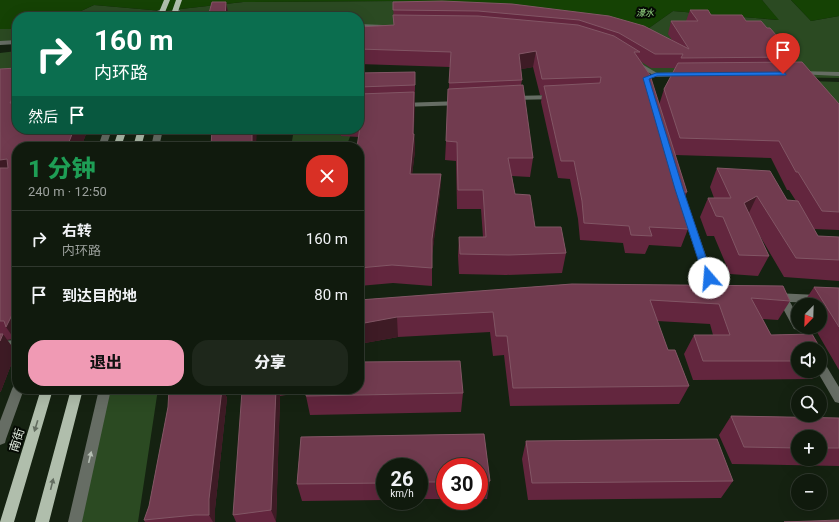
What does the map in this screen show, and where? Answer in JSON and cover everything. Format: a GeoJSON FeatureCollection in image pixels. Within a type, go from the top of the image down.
{"type":"FeatureCollection","features":[{"type":"Feature","properties":{"kind":"main road"},"geometry":{"type":"LineString","coordinates":[[163,10],[167,0]]}},
{"type":"Feature","properties":{"kind":"main road"},"geometry":{"type":"LineString","coordinates":[[176,10],[179,0]]}},
{"type":"Feature","properties":{"kind":"main road","name":"南街"},"geometry":{"type":"LineString","coordinates":[[7,522],[45,394]]}},
{"type":"Feature","properties":{"kind":"main road"},"geometry":{"type":"LineString","coordinates":[[42,522],[76,394]]}},
{"type":"Feature","properties":{"kind":"street"},"geometry":{"type":"LineString","coordinates":[[159,12],[163,10]]}},
{"type":"Feature","properties":{"kind":"street"},"geometry":{"type":"LineString","coordinates":[[364,26],[390,27]]}},
{"type":"Feature","properties":{"kind":"street"},"geometry":{"type":"LineString","coordinates":[[0,43],[12,42]]}},
{"type":"Feature","properties":{"kind":"street"},"geometry":{"type":"LineString","coordinates":[[626,57],[656,75]]}},
{"type":"Feature","properties":{"kind":"street"},"geometry":{"type":"LineString","coordinates":[[646,78],[656,75],[696,74]]}},
{"type":"Feature","properties":{"kind":"street"},"geometry":{"type":"LineString","coordinates":[[791,74],[839,74]]}},
{"type":"Feature","properties":{"kind":"street"},"geometry":{"type":"LineString","coordinates":[[505,99],[563,97]]}},
{"type":"Feature","properties":{"kind":"street"},"geometry":{"type":"LineString","coordinates":[[391,106],[470,102]]}},
{"type":"Feature","properties":{"kind":"street"},"geometry":{"type":"LineString","coordinates":[[677,182],[719,293],[699,292]]}},
{"type":"Feature","properties":{"kind":"street"},"geometry":{"type":"LineString","coordinates":[[767,296],[839,300]]}},
{"type":"Feature","properties":{"kind":"street"},"geometry":{"type":"LineString","coordinates":[[782,297],[791,313]]}},
{"type":"Feature","properties":{"kind":"street"},"geometry":{"type":"LineString","coordinates":[[803,334],[805,338]]}},
{"type":"Feature","properties":{"kind":"street"},"geometry":{"type":"LineString","coordinates":[[0,346],[12,345]]}},
{"type":"Feature","properties":{"kind":"street"},"geometry":{"type":"LineString","coordinates":[[827,377],[839,398]]}},
{"type":"Feature","properties":{"kind":"street"},"geometry":{"type":"LineString","coordinates":[[0,439],[16,394]]}},
{"type":"Feature","properties":{"kind":"street"},"geometry":{"type":"LineString","coordinates":[[75,522],[104,394]]}},
{"type":"Feature","properties":{"kind":"shaded area"},"geometry":{"type":"Polygon","coordinates":[[[762,0],[791,0],[811,21],[839,16],[839,78],[656,75],[613,49],[364,26],[364,12],[79,12],[94,5],[163,11],[243,2],[396,1],[521,5],[649,28],[673,11],[778,20],[762,0]]]}},
{"type":"Feature","properties":{"kind":"shaded area"},"geometry":{"type":"Polygon","coordinates":[[[0,29],[12,29],[12,42],[0,43],[0,29]]]}},
{"type":"Feature","properties":{"kind":"shaded area"},"geometry":{"type":"Polygon","coordinates":[[[12,52],[12,79],[0,80],[0,53],[12,52]]]}},
{"type":"Feature","properties":{"kind":"shaded area"},"geometry":{"type":"Polygon","coordinates":[[[810,81],[839,82],[839,117],[810,81]]]}},
{"type":"Feature","properties":{"kind":"shaded area"},"geometry":{"type":"Polygon","coordinates":[[[293,134],[351,134],[348,142],[292,142],[293,134]]]}},
{"type":"Feature","properties":{"kind":"shaded area"},"geometry":{"type":"Polygon","coordinates":[[[103,394],[157,394],[138,522],[75,522],[103,394]]]}},
{"type":"Feature","properties":{"kind":"water","name":"濠水"},"geometry":{"type":"Polygon","coordinates":[[[0,0],[762,0],[779,20],[673,11],[649,28],[521,5],[396,1],[243,2],[163,11],[94,5],[79,12],[12,12],[12,29],[0,29],[0,0]]]}},
{"type":"Feature","properties":{"kind":"water"},"geometry":{"type":"Polygon","coordinates":[[[791,0],[839,0],[839,16],[811,21],[791,0]]]}},
{"type":"Feature","properties":{"kind":"building"},"geometry":{"type":"Polygon","coordinates":[[[442,1],[512,4],[609,16],[644,26],[689,49],[671,21],[698,21],[690,10],[708,10],[711,15],[742,15],[746,21],[761,21],[767,28],[770,28],[795,57],[681,58],[683,54],[655,54],[619,33],[579,20],[478,11],[393,10],[393,2],[442,1]]]}},
{"type":"Feature","properties":{"kind":"building"},"geometry":{"type":"Polygon","coordinates":[[[212,2],[226,2],[225,12],[209,12],[212,2]]]}},
{"type":"Feature","properties":{"kind":"building"},"geometry":{"type":"Polygon","coordinates":[[[393,15],[478,16],[578,25],[614,36],[640,52],[634,52],[650,75],[687,192],[677,192],[688,229],[649,227],[652,236],[631,235],[629,226],[584,223],[582,201],[574,161],[561,161],[544,86],[600,83],[601,77],[542,79],[536,51],[519,54],[522,80],[449,83],[451,52],[364,49],[364,27],[394,25],[393,15]]]}},
{"type":"Feature","properties":{"kind":"building"},"geometry":{"type":"Polygon","coordinates":[[[802,62],[839,104],[839,212],[822,211],[798,172],[796,172],[779,141],[680,138],[664,89],[678,63],[802,62]]]}},
{"type":"Feature","properties":{"kind":"building"},"geometry":{"type":"Polygon","coordinates":[[[12,68],[12,99],[10,103],[12,103],[12,134],[72,134],[69,142],[12,142],[12,314],[6,327],[4,321],[0,321],[0,168],[8,168],[7,159],[0,160],[0,69],[12,68]]]}},
{"type":"Feature","properties":{"kind":"building"},"geometry":{"type":"Polygon","coordinates":[[[415,72],[415,85],[364,87],[364,73],[415,72]]]}},
{"type":"Feature","properties":{"kind":"building"},"geometry":{"type":"Polygon","coordinates":[[[523,85],[533,158],[508,158],[515,194],[530,195],[535,227],[561,227],[566,253],[509,255],[460,254],[459,237],[486,237],[483,190],[458,190],[457,142],[446,141],[448,89],[523,85]]]}},
{"type":"Feature","properties":{"kind":"building"},"geometry":{"type":"Polygon","coordinates":[[[414,92],[414,134],[410,174],[441,174],[432,239],[432,268],[392,265],[364,268],[364,142],[358,142],[359,134],[364,134],[364,94],[414,92]]]}},
{"type":"Feature","properties":{"kind":"building"},"geometry":{"type":"Polygon","coordinates":[[[212,134],[252,134],[252,142],[211,142],[212,134]]]}},
{"type":"Feature","properties":{"kind":"building"},"geometry":{"type":"Polygon","coordinates":[[[717,168],[770,171],[787,200],[798,201],[818,236],[839,237],[839,260],[796,258],[757,196],[744,203],[769,256],[739,255],[723,217],[716,216],[708,198],[731,198],[717,168]]]}},
{"type":"Feature","properties":{"kind":"building"},"geometry":{"type":"Polygon","coordinates":[[[572,284],[783,286],[790,301],[751,298],[771,335],[812,334],[817,342],[791,342],[791,361],[703,361],[694,335],[730,335],[719,304],[650,300],[668,350],[675,350],[689,386],[513,388],[507,336],[496,336],[493,312],[397,317],[364,323],[364,300],[572,284]]]}},
{"type":"Feature","properties":{"kind":"building"},"geometry":{"type":"Polygon","coordinates":[[[814,287],[839,288],[839,327],[827,308],[827,298],[821,298],[814,287]]]}},
{"type":"Feature","properties":{"kind":"building"},"geometry":{"type":"Polygon","coordinates":[[[0,334],[3,334],[0,341],[0,334]]]}},
{"type":"Feature","properties":{"kind":"building"},"geometry":{"type":"Polygon","coordinates":[[[460,361],[463,393],[306,396],[306,394],[364,394],[364,362],[460,361]]]}},
{"type":"Feature","properties":{"kind":"building"},"geometry":{"type":"Polygon","coordinates":[[[169,394],[221,394],[209,499],[209,515],[144,520],[149,506],[168,407],[169,394]]]}},
{"type":"Feature","properties":{"kind":"building"},"geometry":{"type":"Polygon","coordinates":[[[242,394],[276,394],[271,510],[233,515],[242,394]]]}},
{"type":"Feature","properties":{"kind":"building"},"geometry":{"type":"Polygon","coordinates":[[[731,416],[791,417],[791,422],[827,422],[827,418],[839,418],[839,448],[827,448],[827,430],[791,430],[791,448],[744,447],[731,416]]]}},
{"type":"Feature","properties":{"kind":"building"},"geometry":{"type":"Polygon","coordinates":[[[484,434],[487,458],[436,458],[436,482],[428,482],[428,458],[376,458],[376,483],[297,484],[301,437],[484,434]]]}},
{"type":"Feature","properties":{"kind":"building"},"geometry":{"type":"Polygon","coordinates":[[[717,439],[733,481],[532,483],[526,441],[717,439]]]}},
{"type":"Feature","properties":{"kind":"building"},"geometry":{"type":"Polygon","coordinates":[[[488,465],[490,481],[488,481],[488,465]]]}},
{"type":"Feature","properties":{"kind":"building"},"geometry":{"type":"Polygon","coordinates":[[[839,520],[839,522],[784,522],[839,520]]]}},
{"type":"Feature","properties":{"kind":"route"},"geometry":{"type":"LineString","coordinates":[[709,278],[679,189],[646,78],[656,75],[783,74]]}}]}
